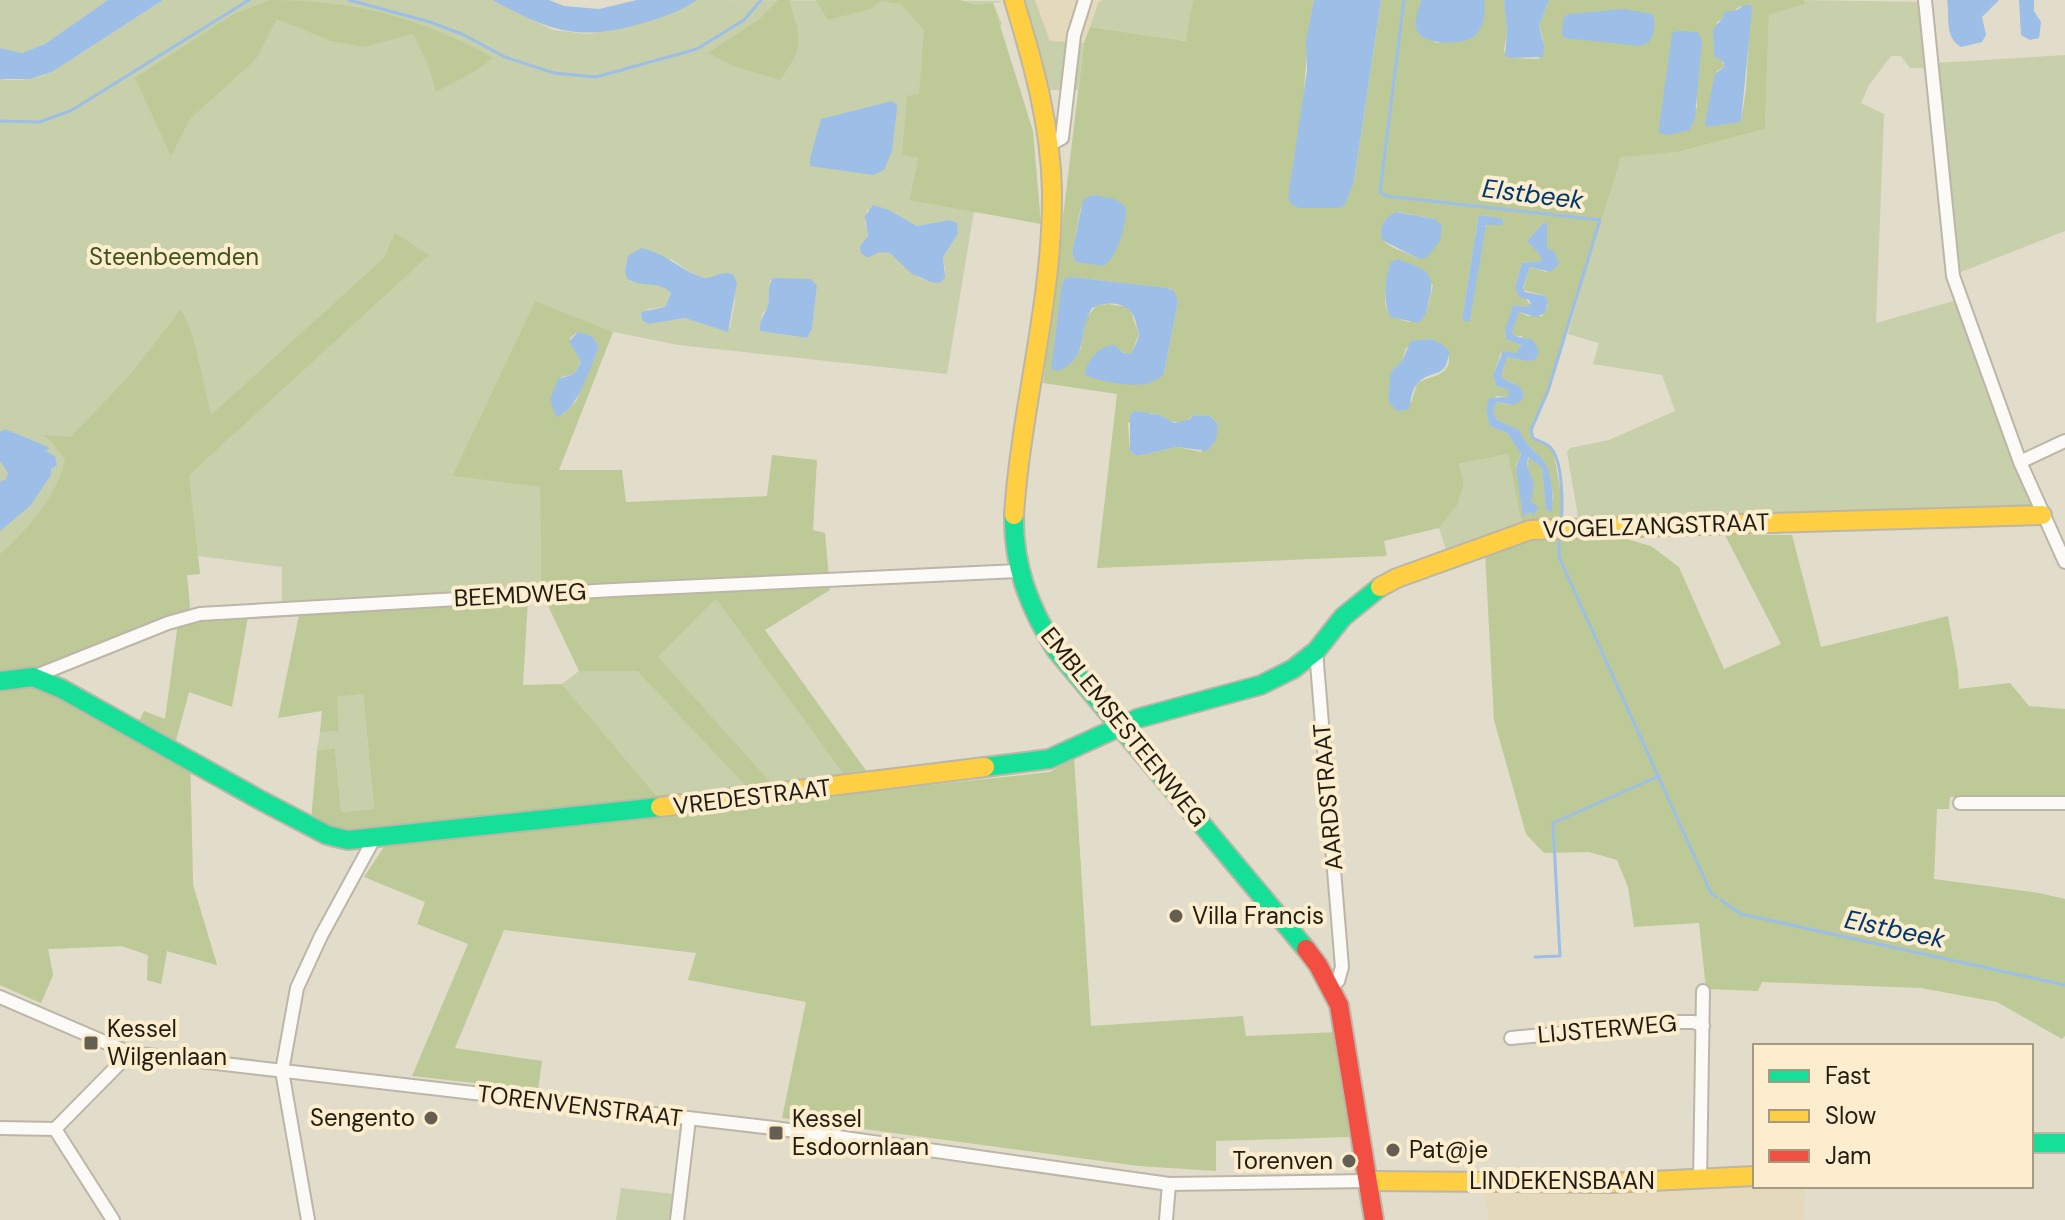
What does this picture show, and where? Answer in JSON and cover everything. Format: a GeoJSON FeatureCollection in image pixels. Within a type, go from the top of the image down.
{"type":"FeatureCollection","features":[{"type":"Feature","properties":{"kind":"street","name":"EMBLEMSESTEENWEG"},"geometry":{"type":"LineString","coordinates":[[1014,0],[1042,98],[1049,145],[1051,222],[1015,509],[1015,548],[1019,571],[1041,627],[1056,650],[1298,938],[1331,987],[1344,1024],[1374,1220]]}},
{"type":"Feature","properties":{"kind":"street","name":"EMBLEMSESTEENWEG"},"geometry":{"type":"LineString","coordinates":[[1049,145],[1062,138],[1074,35],[1085,0]]}},
{"type":"Feature","properties":{"kind":"street"},"geometry":{"type":"LineString","coordinates":[[1925,0],[1953,276],[2020,462],[2065,562]]}},
{"type":"Feature","properties":{"kind":"street"},"geometry":{"type":"LineString","coordinates":[[1042,98],[1066,96]]}},
{"type":"Feature","properties":{"kind":"street"},"geometry":{"type":"LineString","coordinates":[[2020,462],[2065,441]]}},
{"type":"Feature","properties":{"kind":"street","name":"VOGELZANGSTRAAT"},"geometry":{"type":"LineString","coordinates":[[1121,726],[1139,718],[1261,685],[1293,669],[1316,651],[1362,598],[1391,581],[1530,530],[2042,515]]}},
{"type":"Feature","properties":{"kind":"street","name":"BEEMDWEG"},"geometry":{"type":"LineString","coordinates":[[33,677],[168,623],[200,614],[1019,571]]}},
{"type":"Feature","properties":{"kind":"street","name":"AARDSTRAAT"},"geometry":{"type":"LineString","coordinates":[[1316,651],[1342,967],[1338,981],[1331,987]]}},
{"type":"Feature","properties":{"kind":"street"},"geometry":{"type":"LineString","coordinates":[[0,681],[33,677]]}},
{"type":"Feature","properties":{"kind":"street","name":"VREDESTRAAT"},"geometry":{"type":"LineString","coordinates":[[33,677],[89,703],[195,765],[327,835],[348,840],[704,802],[1049,759],[1121,726]]}},
{"type":"Feature","properties":{"kind":"street"},"geometry":{"type":"LineString","coordinates":[[1960,803],[2065,803]]}},
{"type":"Feature","properties":{"kind":"street"},"geometry":{"type":"LineString","coordinates":[[308,1220],[282,1071],[297,988],[361,859],[366,838]]}},
{"type":"Feature","properties":{"kind":"street","name":"LIJSTERWEG"},"geometry":{"type":"LineString","coordinates":[[1700,1181],[1703,991]]}},
{"type":"Feature","properties":{"kind":"street","name":"TORENVENSTRAAT"},"geometry":{"type":"LineString","coordinates":[[0,997],[130,1053],[789,1130],[1169,1184],[1368,1181]]}},
{"type":"Feature","properties":{"kind":"street","name":"LIJSTERWEG"},"geometry":{"type":"LineString","coordinates":[[1511,1038],[1679,1022],[1694,1022],[1703,1026]]}},
{"type":"Feature","properties":{"kind":"street"},"geometry":{"type":"LineString","coordinates":[[0,1128],[55,1129],[130,1053]]}},
{"type":"Feature","properties":{"kind":"street"},"geometry":{"type":"LineString","coordinates":[[677,1220],[689,1119]]}},
{"type":"Feature","properties":{"kind":"street"},"geometry":{"type":"LineString","coordinates":[[55,1129],[113,1220]]}},
{"type":"Feature","properties":{"kind":"street"},"geometry":{"type":"LineString","coordinates":[[2033,1143],[2065,1143]]}},
{"type":"Feature","properties":{"kind":"street","name":"LINDEKENSBAAN"},"geometry":{"type":"LineString","coordinates":[[1368,1181],[1700,1181],[1753,1176]]}},
{"type":"Feature","properties":{"kind":"street"},"geometry":{"type":"LineString","coordinates":[[1166,1220],[1169,1184]]}},
{"type":"Feature","properties":{"kind":"shaded area"},"geometry":{"type":"Polygon","coordinates":[[[1035,0],[1103,0],[1098,3],[1084,43],[1050,41],[1035,0]]]}},
{"type":"Feature","properties":{"kind":"shaded area"},"geometry":{"type":"Polygon","coordinates":[[[1753,1187],[1805,1188],[1804,1220],[1489,1220],[1484,1193],[1753,1187]]]}},
{"type":"Feature","properties":{"kind":"green space"},"geometry":{"type":"Polygon","coordinates":[[[0,0],[108,0],[45,44],[22,53],[0,48],[0,0]]]}},
{"type":"Feature","properties":{"kind":"green space","name":"Steenbeemden"},"geometry":{"type":"Polygon","coordinates":[[[163,0],[492,0],[553,30],[588,34],[659,18],[697,0],[1004,1],[993,3],[1002,24],[931,93],[907,97],[918,158],[909,199],[974,211],[947,374],[678,345],[604,330],[535,301],[452,476],[540,487],[541,591],[528,600],[299,615],[282,603],[282,567],[198,556],[200,574],[187,575],[191,619],[37,670],[190,757],[193,885],[217,965],[167,951],[161,984],[147,980],[148,955],[122,946],[48,949],[53,975],[41,1003],[0,985],[0,79],[26,79],[52,72],[163,0]],[[867,210],[865,222],[868,236],[860,246],[890,253],[919,278],[940,283],[945,269],[943,257],[958,234],[949,220],[917,226],[889,210],[867,210]],[[671,259],[626,276],[631,282],[659,285],[671,292],[665,307],[647,309],[649,324],[685,318],[730,328],[735,300],[733,274],[702,277],[671,259]],[[770,280],[768,307],[762,314],[761,331],[807,338],[812,329],[817,286],[770,280]]]}},
{"type":"Feature","properties":{"kind":"green space"},"geometry":{"type":"Polygon","coordinates":[[[270,0],[329,3],[385,14],[440,32],[493,58],[436,92],[429,67],[413,34],[364,47],[331,41],[277,19],[256,59],[190,119],[171,156],[135,78],[232,15],[270,0]]]}},
{"type":"Feature","properties":{"kind":"green space"},"geometry":{"type":"Polygon","coordinates":[[[778,0],[791,0],[799,42],[794,59],[780,80],[734,66],[708,53],[758,20],[778,0]]]}},
{"type":"Feature","properties":{"kind":"green space"},"geometry":{"type":"Polygon","coordinates":[[[816,0],[960,0],[975,5],[993,3],[1033,131],[1041,224],[909,200],[918,158],[902,155],[907,96],[919,94],[924,30],[901,4],[881,1],[870,9],[828,20],[816,0]]]}},
{"type":"Feature","properties":{"kind":"green space"},"geometry":{"type":"Polygon","coordinates":[[[1024,0],[1035,0],[1050,41],[1084,43],[1078,90],[1050,90],[1024,0]]]}},
{"type":"Feature","properties":{"kind":"green space"},"geometry":{"type":"Polygon","coordinates":[[[1103,0],[1193,0],[1187,41],[1090,27],[1098,3],[1103,0]]]}},
{"type":"Feature","properties":{"kind":"green space"},"geometry":{"type":"Polygon","coordinates":[[[1193,0],[1314,0],[1305,77],[1299,208],[1339,208],[1354,181],[1381,0],[1421,0],[1416,22],[1436,43],[1472,38],[1481,27],[1484,0],[1504,0],[1507,32],[1504,51],[1511,58],[1539,59],[1543,39],[1539,26],[1549,0],[1804,0],[1805,4],[1769,15],[1765,129],[1678,152],[1621,157],[1548,391],[1531,430],[1533,438],[1552,448],[1554,454],[1562,499],[1561,521],[1522,526],[1508,454],[1459,464],[1464,483],[1457,506],[1439,528],[1384,541],[1387,556],[1097,568],[1117,394],[1043,383],[1084,43],[1090,27],[1186,41],[1193,0]],[[1741,6],[1717,22],[1724,67],[1717,71],[1705,122],[1741,122],[1750,17],[1741,6]],[[1697,86],[1664,95],[1659,132],[1697,108],[1697,86]],[[1081,207],[1072,253],[1112,258],[1126,207],[1081,207]],[[1397,212],[1382,230],[1382,237],[1391,246],[1419,259],[1440,241],[1435,219],[1397,212]],[[1481,215],[1478,218],[1462,319],[1470,321],[1484,230],[1488,223],[1502,225],[1504,220],[1481,215]],[[1543,223],[1527,241],[1541,255],[1542,261],[1522,263],[1515,287],[1531,305],[1513,305],[1505,337],[1521,345],[1517,353],[1501,353],[1493,375],[1496,386],[1508,390],[1510,394],[1507,397],[1496,396],[1486,411],[1490,426],[1507,433],[1521,454],[1516,466],[1524,514],[1533,513],[1530,494],[1533,484],[1527,465],[1529,457],[1542,468],[1546,509],[1553,500],[1546,465],[1518,430],[1497,420],[1493,411],[1497,402],[1508,405],[1515,384],[1501,377],[1507,357],[1526,361],[1522,336],[1515,336],[1512,332],[1517,314],[1542,316],[1548,306],[1546,296],[1523,290],[1530,267],[1547,272],[1547,224],[1543,223]],[[1388,269],[1385,303],[1391,314],[1409,322],[1427,311],[1433,285],[1388,269]],[[1072,277],[1066,279],[1080,352],[1086,318],[1096,306],[1129,307],[1139,334],[1131,354],[1119,349],[1092,358],[1084,375],[1164,373],[1178,302],[1171,289],[1072,277]],[[1431,339],[1406,348],[1402,361],[1392,370],[1411,403],[1417,384],[1446,368],[1448,354],[1431,339]],[[1151,413],[1128,423],[1130,451],[1137,456],[1177,447],[1201,452],[1218,424],[1210,416],[1193,415],[1182,422],[1172,422],[1151,413]]]}},
{"type":"Feature","properties":{"kind":"green space"},"geometry":{"type":"Polygon","coordinates":[[[1804,0],[1920,2],[1926,68],[1910,68],[1901,56],[1891,56],[1869,85],[1861,103],[1884,114],[1876,323],[1957,300],[2033,506],[1579,523],[1567,452],[1570,448],[1609,440],[1675,411],[1662,375],[1593,364],[1599,343],[1568,334],[1621,156],[1678,152],[1765,129],[1769,15],[1805,4],[1804,0]]]}},
{"type":"Feature","properties":{"kind":"green space"},"geometry":{"type":"Polygon","coordinates":[[[2065,55],[2065,231],[1956,274],[1935,63],[2065,55]]]}},
{"type":"Feature","properties":{"kind":"green space"},"geometry":{"type":"Polygon","coordinates":[[[395,233],[429,255],[189,475],[200,574],[187,575],[191,619],[248,617],[232,707],[189,692],[174,748],[190,757],[193,885],[217,965],[167,951],[161,984],[147,980],[148,955],[122,946],[48,949],[53,975],[41,1003],[0,985],[0,554],[40,512],[62,472],[65,460],[43,435],[71,437],[130,375],[181,309],[193,336],[211,415],[384,258],[395,233]],[[178,623],[37,670],[137,725],[144,711],[165,719],[178,623]]]}},
{"type":"Feature","properties":{"kind":"green space"},"geometry":{"type":"Polygon","coordinates":[[[535,301],[613,332],[559,470],[622,470],[626,502],[767,496],[772,455],[817,460],[813,530],[825,533],[830,590],[765,630],[870,776],[873,791],[1050,772],[1074,757],[1091,1026],[1243,1016],[1246,1036],[1340,1032],[1349,1137],[1216,1141],[1216,1171],[1139,1166],[782,1118],[806,1002],[688,980],[696,953],[504,930],[455,1048],[542,1061],[538,1090],[412,1076],[468,944],[417,924],[425,902],[364,877],[386,844],[311,821],[317,751],[335,748],[341,812],[374,809],[363,694],[337,697],[339,731],[320,732],[322,711],[278,718],[299,615],[528,600],[523,685],[562,684],[656,795],[747,787],[637,671],[579,671],[541,591],[540,487],[452,476],[535,301]],[[576,333],[569,339],[581,361],[574,374],[561,377],[551,401],[563,415],[576,401],[599,347],[592,336],[576,333]],[[716,599],[658,657],[774,786],[847,779],[716,599]]]}},
{"type":"Feature","properties":{"kind":"green space"},"geometry":{"type":"Polygon","coordinates":[[[1508,454],[1522,526],[1447,553],[1439,528],[1457,506],[1464,483],[1459,464],[1508,454]]]}},
{"type":"Feature","properties":{"kind":"green space"},"geometry":{"type":"Polygon","coordinates":[[[1555,531],[1619,537],[1651,546],[1679,567],[1724,669],[1781,644],[1725,535],[1792,535],[1821,647],[1948,616],[1959,689],[2010,683],[2029,706],[2065,709],[2065,798],[1950,797],[1949,809],[1937,809],[1934,879],[2065,899],[2065,1036],[2062,1039],[1997,1002],[1921,988],[1762,982],[1758,991],[1706,989],[1699,923],[1634,927],[1628,887],[1617,860],[1589,852],[1544,853],[1526,834],[1494,720],[1485,552],[1555,531]]]}},
{"type":"Feature","properties":{"kind":"green space"},"geometry":{"type":"Polygon","coordinates":[[[716,599],[848,780],[774,786],[657,657],[716,599]]]}},
{"type":"Feature","properties":{"kind":"green space"},"geometry":{"type":"Polygon","coordinates":[[[579,671],[637,671],[748,787],[656,795],[562,684],[579,671]]]}},
{"type":"Feature","properties":{"kind":"green space"},"geometry":{"type":"Polygon","coordinates":[[[363,694],[374,809],[341,812],[335,749],[317,751],[320,732],[339,730],[336,697],[363,694]]]}},
{"type":"Feature","properties":{"kind":"green space"},"geometry":{"type":"Polygon","coordinates":[[[621,1188],[675,1194],[673,1220],[616,1220],[621,1188]]]}},
{"type":"Feature","properties":{"kind":"water"},"geometry":{"type":"Polygon","coordinates":[[[108,0],[163,0],[52,72],[30,79],[0,79],[0,48],[22,53],[45,44],[108,0]]]}},
{"type":"Feature","properties":{"kind":"water"},"geometry":{"type":"Polygon","coordinates":[[[492,0],[549,0],[564,6],[599,9],[637,0],[697,0],[640,24],[579,32],[547,26],[492,0]]]}},
{"type":"Feature","properties":{"kind":"water"},"geometry":{"type":"Polygon","coordinates":[[[1314,0],[1381,0],[1354,181],[1345,205],[1339,208],[1299,208],[1292,205],[1288,198],[1307,71],[1306,41],[1314,0]]]}},
{"type":"Feature","properties":{"kind":"water"},"geometry":{"type":"Polygon","coordinates":[[[1421,0],[1484,0],[1480,28],[1475,36],[1462,41],[1436,42],[1427,39],[1416,28],[1421,0]]]}},
{"type":"Feature","properties":{"kind":"water"},"geometry":{"type":"Polygon","coordinates":[[[1504,0],[1549,0],[1539,26],[1543,57],[1505,56],[1507,32],[1504,0]]]}},
{"type":"Feature","properties":{"kind":"water"},"geometry":{"type":"Polygon","coordinates":[[[1947,0],[1999,0],[1982,17],[1986,35],[1982,42],[1961,47],[1956,43],[1950,32],[1947,0]]]}},
{"type":"Feature","properties":{"kind":"water"},"geometry":{"type":"Polygon","coordinates":[[[2019,0],[2034,0],[2034,11],[2041,22],[2039,38],[2030,40],[2021,35],[2019,0]]]}},
{"type":"Feature","properties":{"kind":"water"},"geometry":{"type":"Polygon","coordinates":[[[1750,5],[1752,9],[1741,122],[1707,127],[1705,122],[1715,74],[1724,67],[1724,62],[1714,56],[1713,30],[1724,12],[1737,10],[1750,5]]]}},
{"type":"Feature","properties":{"kind":"water"},"geometry":{"type":"Polygon","coordinates":[[[1624,9],[1652,14],[1654,28],[1649,42],[1640,46],[1564,38],[1562,35],[1563,18],[1569,14],[1624,9]]]}},
{"type":"Feature","properties":{"kind":"water"},"geometry":{"type":"Polygon","coordinates":[[[1698,32],[1702,41],[1695,117],[1690,130],[1668,135],[1659,133],[1659,128],[1672,33],[1698,32]]]}},
{"type":"Feature","properties":{"kind":"water"},"geometry":{"type":"Polygon","coordinates":[[[892,101],[897,109],[892,151],[884,170],[873,175],[810,166],[821,119],[892,101]]]}},
{"type":"Feature","properties":{"kind":"water"},"geometry":{"type":"Polygon","coordinates":[[[1092,195],[1115,199],[1126,207],[1117,248],[1103,266],[1076,262],[1072,253],[1083,200],[1092,195]]]}},
{"type":"Feature","properties":{"kind":"water"},"geometry":{"type":"Polygon","coordinates":[[[873,205],[917,226],[949,220],[957,223],[958,234],[943,257],[945,277],[940,283],[912,274],[890,253],[879,252],[868,258],[861,253],[860,246],[868,236],[865,216],[873,205]]]}},
{"type":"Feature","properties":{"kind":"water"},"geometry":{"type":"Polygon","coordinates":[[[1396,212],[1435,219],[1442,225],[1440,241],[1426,258],[1419,259],[1382,240],[1383,223],[1396,212]]]}},
{"type":"Feature","properties":{"kind":"water"},"geometry":{"type":"Polygon","coordinates":[[[1480,215],[1504,221],[1502,225],[1486,225],[1470,321],[1466,322],[1462,319],[1480,215]]]}},
{"type":"Feature","properties":{"kind":"water"},"geometry":{"type":"Polygon","coordinates":[[[1543,223],[1547,223],[1547,248],[1555,252],[1559,264],[1551,272],[1530,267],[1523,288],[1525,292],[1546,296],[1548,303],[1545,313],[1536,317],[1519,312],[1512,332],[1515,336],[1533,340],[1539,351],[1535,360],[1507,357],[1501,377],[1520,387],[1524,396],[1516,404],[1497,402],[1493,411],[1497,420],[1519,430],[1543,460],[1551,478],[1552,512],[1546,510],[1542,468],[1528,457],[1527,465],[1534,484],[1531,501],[1539,508],[1533,516],[1532,513],[1525,514],[1523,518],[1516,468],[1521,454],[1507,433],[1490,426],[1486,411],[1489,398],[1507,397],[1509,394],[1508,390],[1496,386],[1493,375],[1503,351],[1517,353],[1521,345],[1506,339],[1505,330],[1513,305],[1526,307],[1531,304],[1529,300],[1519,297],[1515,287],[1522,263],[1542,261],[1527,241],[1543,223]]]}},
{"type":"Feature","properties":{"kind":"water"},"geometry":{"type":"Polygon","coordinates":[[[641,248],[659,254],[701,277],[733,274],[737,283],[728,332],[685,318],[649,324],[642,320],[641,312],[665,307],[671,293],[661,287],[627,279],[628,256],[641,248]]]}},
{"type":"Feature","properties":{"kind":"water"},"geometry":{"type":"Polygon","coordinates":[[[1398,259],[1421,268],[1431,282],[1427,310],[1418,323],[1391,317],[1388,312],[1385,298],[1387,274],[1391,262],[1398,259]]]}},
{"type":"Feature","properties":{"kind":"water"},"geometry":{"type":"Polygon","coordinates":[[[773,278],[811,279],[817,286],[812,329],[807,338],[760,331],[773,278]]]}},
{"type":"Feature","properties":{"kind":"water"},"geometry":{"type":"Polygon","coordinates":[[[1066,278],[1174,291],[1178,302],[1164,373],[1157,379],[1138,385],[1103,381],[1084,375],[1091,359],[1099,351],[1114,345],[1131,354],[1138,340],[1133,315],[1118,304],[1092,308],[1075,358],[1059,371],[1051,369],[1062,284],[1066,278]]]}},
{"type":"Feature","properties":{"kind":"water"},"geometry":{"type":"Polygon","coordinates":[[[578,332],[592,336],[599,347],[577,398],[564,414],[556,417],[550,399],[558,379],[574,374],[581,362],[569,341],[578,332]]]}},
{"type":"Feature","properties":{"kind":"water"},"geometry":{"type":"Polygon","coordinates":[[[1431,339],[1449,352],[1445,367],[1418,383],[1409,409],[1397,411],[1388,401],[1392,370],[1402,361],[1411,341],[1431,339]]]}},
{"type":"Feature","properties":{"kind":"water"},"geometry":{"type":"Polygon","coordinates":[[[1135,411],[1159,415],[1175,423],[1190,419],[1193,415],[1210,416],[1218,424],[1216,440],[1207,451],[1177,447],[1137,456],[1130,451],[1130,415],[1135,411]]]}},
{"type":"Feature","properties":{"kind":"water"},"geometry":{"type":"Polygon","coordinates":[[[5,429],[48,447],[45,451],[55,456],[57,465],[51,469],[51,475],[30,506],[0,531],[0,482],[6,479],[8,473],[0,461],[0,432],[5,429]]]}},
{"type":"Feature","properties":{"kind":"waterway"},"geometry":{"type":"LineString","coordinates":[[0,121],[40,122],[72,110],[249,0]]}},
{"type":"Feature","properties":{"kind":"waterway"},"geometry":{"type":"LineString","coordinates":[[349,0],[430,22],[464,35],[505,57],[554,73],[596,77],[697,49],[744,20],[761,0]]}},
{"type":"Feature","properties":{"kind":"waterway","name":"Elstbeek"},"geometry":{"type":"LineString","coordinates":[[1404,0],[1380,192],[1386,196],[1600,220],[1548,391],[1531,430],[1533,438],[1550,447],[1557,462],[1562,495],[1561,523]]}},
{"type":"Feature","properties":{"kind":"waterway","name":"Elstbeek"},"geometry":{"type":"LineString","coordinates":[[1559,536],[1559,557],[1711,893],[1716,897]]}},
{"type":"Feature","properties":{"kind":"waterway"},"geometry":{"type":"LineString","coordinates":[[1535,957],[1560,956],[1553,823],[1659,776]]}},
{"type":"Feature","properties":{"kind":"waterway","name":"Elstbeek"},"geometry":{"type":"LineString","coordinates":[[1721,900],[1741,914],[2065,985]]}},
{"type":"Feature","properties":{"kind":"traffic: fast"},"geometry":{"type":"LineString","coordinates":[[1014,515],[1016,552],[1024,586],[1056,650],[1306,949]]}},
{"type":"Feature","properties":{"kind":"traffic: fast"},"geometry":{"type":"LineString","coordinates":[[985,767],[1049,759],[1139,718],[1261,685],[1293,669],[1316,651],[1343,617],[1380,587]]}},
{"type":"Feature","properties":{"kind":"traffic: fast"},"geometry":{"type":"LineString","coordinates":[[0,681],[33,677],[62,689],[262,801],[327,835],[348,840],[660,807]]}},
{"type":"Feature","properties":{"kind":"traffic: fast"},"geometry":{"type":"LineString","coordinates":[[2033,1143],[2065,1143]]}},
{"type":"Feature","properties":{"kind":"traffic: slow"},"geometry":{"type":"LineString","coordinates":[[1014,0],[1045,119],[1052,192],[1047,273],[1014,515]]}},
{"type":"Feature","properties":{"kind":"traffic: slow"},"geometry":{"type":"LineString","coordinates":[[1380,587],[1530,530],[2042,515]]}},
{"type":"Feature","properties":{"kind":"traffic: slow"},"geometry":{"type":"LineString","coordinates":[[660,807],[985,767]]}},
{"type":"Feature","properties":{"kind":"traffic: slow"},"geometry":{"type":"LineString","coordinates":[[1368,1181],[1610,1183],[1753,1176]]}},
{"type":"Feature","properties":{"kind":"traffic: jam"},"geometry":{"type":"LineString","coordinates":[[1306,949],[1339,1005],[1374,1220]]}},
{"type":"Feature","properties":{"kind":"place","name":"Villa Francis"},"geometry":{"type":"Point","coordinates":[1176,916]}},
{"type":"Feature","properties":{"kind":"place","name":"Kessel Wilgenlaan"},"geometry":{"type":"Point","coordinates":[91,1043]}},
{"type":"Feature","properties":{"kind":"place","name":"Sengento"},"geometry":{"type":"Point","coordinates":[431,1118]}},
{"type":"Feature","properties":{"kind":"place","name":"Kessel Esdoornlaan"},"geometry":{"type":"Point","coordinates":[776,1133]}},
{"type":"Feature","properties":{"kind":"place","name":"Pat@je"},"geometry":{"type":"Point","coordinates":[1393,1150]}},
{"type":"Feature","properties":{"kind":"place","name":"Torenven"},"geometry":{"type":"Point","coordinates":[1349,1161]}}]}
